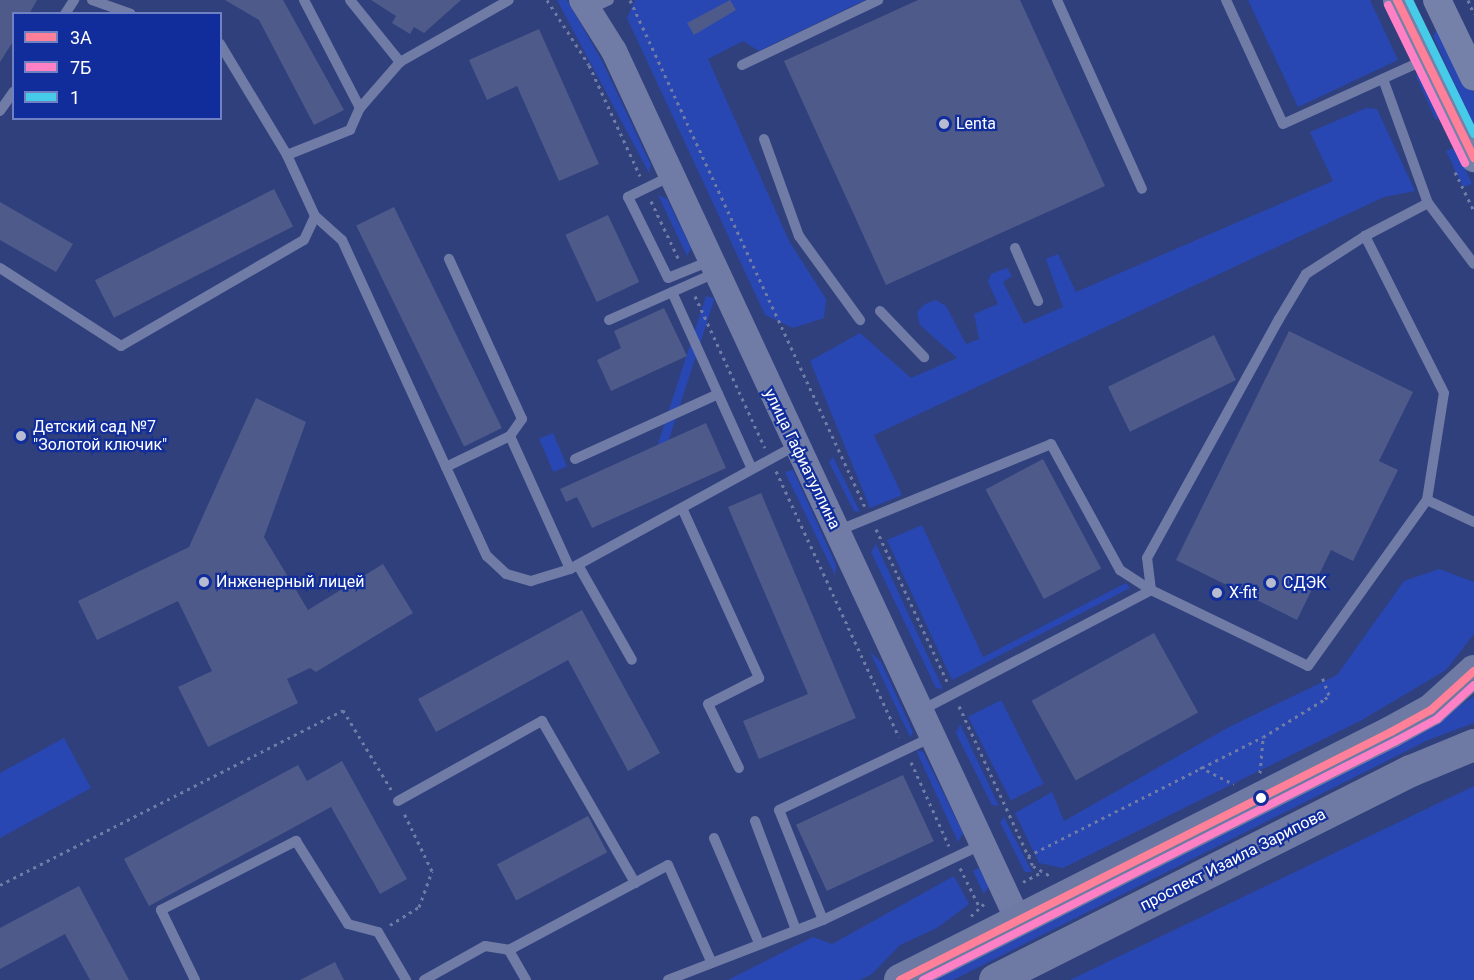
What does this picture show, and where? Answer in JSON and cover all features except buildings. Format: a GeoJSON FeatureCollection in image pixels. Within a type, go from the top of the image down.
{"type":"FeatureCollection","features":[{"type":"Feature","properties":{"kind":"main road"},"geometry":{"type":"LineString","coordinates":[[1396,0],[1474,158]]}},
{"type":"Feature","properties":{"kind":"main road"},"geometry":{"type":"LineString","coordinates":[[1409,27],[1449,4],[1474,77]]}},
{"type":"Feature","properties":{"kind":"main road"},"geometry":{"type":"LineString","coordinates":[[900,980],[1401,727],[1431,710],[1474,671]]}},
{"type":"Feature","properties":{"kind":"main road","name":"проспект Изаила Зарипова"},"geometry":{"type":"LineString","coordinates":[[995,980],[1411,771],[1474,745]]}},
{"type":"Feature","properties":{"kind":"street","name":"улица Гафиатуллина"},"geometry":{"type":"LineString","coordinates":[[593,3],[713,267],[798,444],[1018,920]]}},
{"type":"Feature","properties":{"kind":"lane"},"geometry":{"type":"LineString","coordinates":[[92,0],[125,12]]}},
{"type":"Feature","properties":{"kind":"lane"},"geometry":{"type":"LineString","coordinates":[[304,0],[360,108]]}},
{"type":"Feature","properties":{"kind":"lane"},"geometry":{"type":"LineString","coordinates":[[350,0],[400,62]]}},
{"type":"Feature","properties":{"kind":"lane"},"geometry":{"type":"LineString","coordinates":[[286,155],[350,130],[360,108],[400,62],[509,0]]}},
{"type":"Feature","properties":{"kind":"lane"},"geometry":{"type":"LineString","coordinates":[[742,65],[878,0]]}},
{"type":"Feature","properties":{"kind":"lane"},"geometry":{"type":"LineString","coordinates":[[1057,0],[1142,189]]}},
{"type":"Feature","properties":{"kind":"lane"},"geometry":{"type":"LineString","coordinates":[[1226,0],[1283,124],[1424,60]]}},
{"type":"Feature","properties":{"kind":"lane"},"geometry":{"type":"LineString","coordinates":[[222,47],[286,155],[315,216],[342,240],[446,467],[497,568],[531,581],[574,567],[798,444]]}},
{"type":"Feature","properties":{"kind":"lane"},"geometry":{"type":"LineString","coordinates":[[1383,79],[1428,203],[1474,264]]}},
{"type":"Feature","properties":{"kind":"lane"},"geometry":{"type":"LineString","coordinates":[[0,111],[12,94]]}},
{"type":"Feature","properties":{"kind":"lane"},"geometry":{"type":"LineString","coordinates":[[764,139],[799,236],[860,320]]}},
{"type":"Feature","properties":{"kind":"lane"},"geometry":{"type":"LineString","coordinates":[[671,176],[628,197],[668,278],[713,267]]}},
{"type":"Feature","properties":{"kind":"lane"},"geometry":{"type":"LineString","coordinates":[[1151,590],[1147,558],[1306,274],[1365,236],[1428,203]]}},
{"type":"Feature","properties":{"kind":"lane"},"geometry":{"type":"LineString","coordinates":[[0,268],[121,346],[304,240],[315,216]]}},
{"type":"Feature","properties":{"kind":"lane"},"geometry":{"type":"LineString","coordinates":[[837,531],[1051,444],[1120,570],[1151,590],[1308,666],[1427,500],[1444,393],[1365,236]]}},
{"type":"Feature","properties":{"kind":"lane"},"geometry":{"type":"LineString","coordinates":[[1015,248],[1038,301]]}},
{"type":"Feature","properties":{"kind":"lane"},"geometry":{"type":"LineString","coordinates":[[446,467],[510,436],[520,424],[521,411],[448,259]]}},
{"type":"Feature","properties":{"kind":"lane"},"geometry":{"type":"LineString","coordinates":[[609,320],[672,292],[713,267]]}},
{"type":"Feature","properties":{"kind":"lane"},"geometry":{"type":"LineString","coordinates":[[672,292],[752,470]]}},
{"type":"Feature","properties":{"kind":"lane"},"geometry":{"type":"LineString","coordinates":[[880,311],[924,357]]}},
{"type":"Feature","properties":{"kind":"lane"},"geometry":{"type":"LineString","coordinates":[[575,459],[718,394]]}},
{"type":"Feature","properties":{"kind":"lane"},"geometry":{"type":"LineString","coordinates":[[510,436],[574,567],[632,660]]}},
{"type":"Feature","properties":{"kind":"lane"},"geometry":{"type":"LineString","coordinates":[[1427,500],[1474,522]]}},
{"type":"Feature","properties":{"kind":"lane"},"geometry":{"type":"LineString","coordinates":[[682,508],[759,678],[708,704],[739,768]]}},
{"type":"Feature","properties":{"kind":"lane"},"geometry":{"type":"LineString","coordinates":[[920,711],[1151,590]]}},
{"type":"Feature","properties":{"kind":"lane"},"geometry":{"type":"LineString","coordinates":[[398,801],[542,721],[635,883]]}},
{"type":"Feature","properties":{"kind":"lane"},"geometry":{"type":"LineString","coordinates":[[823,920],[778,810],[932,737]]}},
{"type":"Feature","properties":{"kind":"lane"},"geometry":{"type":"LineString","coordinates":[[755,821],[796,930]]}},
{"type":"Feature","properties":{"kind":"lane"},"geometry":{"type":"LineString","coordinates":[[714,838],[759,943]]}},
{"type":"Feature","properties":{"kind":"lane"},"geometry":{"type":"LineString","coordinates":[[195,980],[161,910],[296,841],[348,924],[378,932],[406,980]]}},
{"type":"Feature","properties":{"kind":"lane"},"geometry":{"type":"LineString","coordinates":[[668,980],[711,961],[823,920],[983,844]]}},
{"type":"Feature","properties":{"kind":"lane"},"geometry":{"type":"LineString","coordinates":[[424,980],[485,946],[509,950],[668,865],[711,961]]}},
{"type":"Feature","properties":{"kind":"lane"},"geometry":{"type":"LineString","coordinates":[[509,950],[526,980]]}},
{"type":"Feature","properties":{"kind":"path"},"geometry":{"type":"LineString","coordinates":[[630,0],[1028,856],[1040,873]]}},
{"type":"Feature","properties":{"kind":"path"},"geometry":{"type":"LineString","coordinates":[[1449,4],[1474,14]]}},
{"type":"Feature","properties":{"kind":"path"},"geometry":{"type":"LineString","coordinates":[[1469,200],[1474,211]]}},
{"type":"Feature","properties":{"kind":"path"},"geometry":{"type":"LineString","coordinates":[[1028,856],[1263,737],[1325,699],[1329,695],[1321,674]]}},
{"type":"Feature","properties":{"kind":"path"},"geometry":{"type":"LineString","coordinates":[[0,885],[343,710],[398,801],[432,872],[419,907],[378,932]]}},
{"type":"Feature","properties":{"kind":"path"},"geometry":{"type":"LineString","coordinates":[[1260,774],[1263,737]]}},
{"type":"Feature","properties":{"kind":"path"},"geometry":{"type":"LineString","coordinates":[[1200,767],[1238,786]]}},
{"type":"Feature","properties":{"kind":"shaded area"},"geometry":{"type":"Polygon","coordinates":[[[557,0],[567,0],[602,61],[651,165],[649,173],[557,0]]]}},
{"type":"Feature","properties":{"kind":"shaded area"},"geometry":{"type":"Polygon","coordinates":[[[635,0],[865,0],[759,51],[743,41],[708,59],[789,241],[826,299],[824,318],[793,328],[765,315],[627,18],[635,0]]]}},
{"type":"Feature","properties":{"kind":"shaded area"},"geometry":{"type":"Polygon","coordinates":[[[1248,0],[1370,0],[1398,60],[1298,107],[1248,0]]]}},
{"type":"Feature","properties":{"kind":"shaded area"},"geometry":{"type":"Polygon","coordinates":[[[1437,29],[1474,93],[1474,128],[1433,36],[1437,29]]]}},
{"type":"Feature","properties":{"kind":"shaded area"},"geometry":{"type":"Polygon","coordinates":[[[1423,72],[1443,117],[1436,120],[1416,75],[1423,72]]]}},
{"type":"Feature","properties":{"kind":"shaded area"},"geometry":{"type":"Polygon","coordinates":[[[1366,108],[1377,109],[1415,191],[1384,197],[874,435],[902,495],[870,508],[810,361],[860,333],[911,378],[957,358],[920,325],[917,312],[925,304],[936,300],[946,306],[966,344],[979,339],[974,314],[998,304],[988,282],[991,274],[1007,268],[1012,276],[1003,282],[1024,324],[1063,307],[1046,259],[1058,254],[1076,292],[1333,181],[1310,132],[1366,108]]]}},
{"type":"Feature","properties":{"kind":"shaded area"},"geometry":{"type":"Polygon","coordinates":[[[1456,147],[1472,184],[1463,187],[1446,151],[1456,147]]]}},
{"type":"Feature","properties":{"kind":"shaded area"},"geometry":{"type":"Polygon","coordinates":[[[658,195],[667,199],[691,248],[687,256],[658,195]]]}},
{"type":"Feature","properties":{"kind":"shaded area"},"geometry":{"type":"Polygon","coordinates":[[[706,296],[715,299],[664,454],[656,451],[706,296]]]}},
{"type":"Feature","properties":{"kind":"shaded area"},"geometry":{"type":"Polygon","coordinates":[[[553,433],[567,466],[553,472],[539,439],[553,433]]]}},
{"type":"Feature","properties":{"kind":"shaded area"},"geometry":{"type":"Polygon","coordinates":[[[833,457],[860,512],[854,511],[829,462],[833,457]]]}},
{"type":"Feature","properties":{"kind":"shaded area"},"geometry":{"type":"Polygon","coordinates":[[[793,470],[836,565],[835,575],[785,472],[793,470]]]}},
{"type":"Feature","properties":{"kind":"shaded area"},"geometry":{"type":"Polygon","coordinates":[[[922,525],[983,657],[1126,583],[1130,588],[952,680],[887,540],[922,525]]]}},
{"type":"Feature","properties":{"kind":"shaded area"},"geometry":{"type":"Polygon","coordinates":[[[876,544],[943,689],[936,688],[871,552],[876,544]]]}},
{"type":"Feature","properties":{"kind":"shaded area"},"geometry":{"type":"Polygon","coordinates":[[[1439,569],[1474,582],[1474,634],[1446,670],[1362,720],[1063,868],[1039,863],[1015,813],[1052,792],[1064,821],[1231,726],[1337,675],[1404,581],[1439,569]]]}},
{"type":"Feature","properties":{"kind":"shaded area"},"geometry":{"type":"Polygon","coordinates":[[[870,652],[881,662],[913,732],[910,737],[870,652]]]}},
{"type":"Feature","properties":{"kind":"shaded area"},"geometry":{"type":"Polygon","coordinates":[[[1474,696],[1474,723],[1428,740],[953,980],[933,980],[1417,735],[1474,696]]]}},
{"type":"Feature","properties":{"kind":"shaded area"},"geometry":{"type":"Polygon","coordinates":[[[1001,700],[1044,784],[1011,801],[968,717],[1001,700]]]}},
{"type":"Feature","properties":{"kind":"shaded area"},"geometry":{"type":"Polygon","coordinates":[[[960,724],[999,806],[992,805],[956,733],[960,724]]]}},
{"type":"Feature","properties":{"kind":"shaded area"},"geometry":{"type":"Polygon","coordinates":[[[64,738],[91,788],[0,838],[0,773],[64,738]]]}},
{"type":"Feature","properties":{"kind":"shaded area"},"geometry":{"type":"Polygon","coordinates":[[[916,750],[923,752],[963,833],[958,842],[916,750]]]}},
{"type":"Feature","properties":{"kind":"shaded area"},"geometry":{"type":"Polygon","coordinates":[[[1474,786],[1474,980],[1070,980],[1474,786]]]}},
{"type":"Feature","properties":{"kind":"shaded area"},"geometry":{"type":"Polygon","coordinates":[[[1004,817],[1032,872],[1025,872],[1000,822],[1004,817]]]}},
{"type":"Feature","properties":{"kind":"shaded area"},"geometry":{"type":"Polygon","coordinates":[[[979,868],[989,886],[984,894],[973,871],[979,868]]]}},
{"type":"Feature","properties":{"kind":"shaded area"},"geometry":{"type":"Polygon","coordinates":[[[954,876],[969,904],[937,928],[900,945],[872,974],[860,980],[728,980],[813,937],[832,944],[954,876]]]}},
{"type":"Feature","properties":{"kind":"transit line","name":"3А"},"geometry":{"type":"LineString","coordinates":[[1397,0],[1474,158]]}},
{"type":"Feature","properties":{"kind":"transit line","name":"1"},"geometry":{"type":"LineString","coordinates":[[1409,0],[1474,134]]}},
{"type":"Feature","properties":{"kind":"transit line","name":"7Б"},"geometry":{"type":"LineString","coordinates":[[1388,5],[1465,163]]}},
{"type":"Feature","properties":{"kind":"transit line","name":"3А"},"geometry":{"type":"LineString","coordinates":[[900,980],[1391,732],[1431,710],[1474,671]]}},
{"type":"Feature","properties":{"kind":"transit line","name":"7Б"},"geometry":{"type":"LineString","coordinates":[[923,980],[1396,741],[1437,719],[1474,685]]}},
{"type":"Feature","properties":{"kind":"place","name":"Lenta"},"geometry":{"type":"Point","coordinates":[944,124]}},
{"type":"Feature","properties":{"kind":"place","name":"Детский сад №7 \"Золотой ключик\""},"geometry":{"type":"Point","coordinates":[21,436]}},
{"type":"Feature","properties":{"kind":"place","name":"Инженерный лицей"},"geometry":{"type":"Point","coordinates":[204,582]}},
{"type":"Feature","properties":{"kind":"place","name":"СДЭК"},"geometry":{"type":"Point","coordinates":[1271,583]}},
{"type":"Feature","properties":{"kind":"place","name":"X-fit"},"geometry":{"type":"Point","coordinates":[1217,593]}}]}
